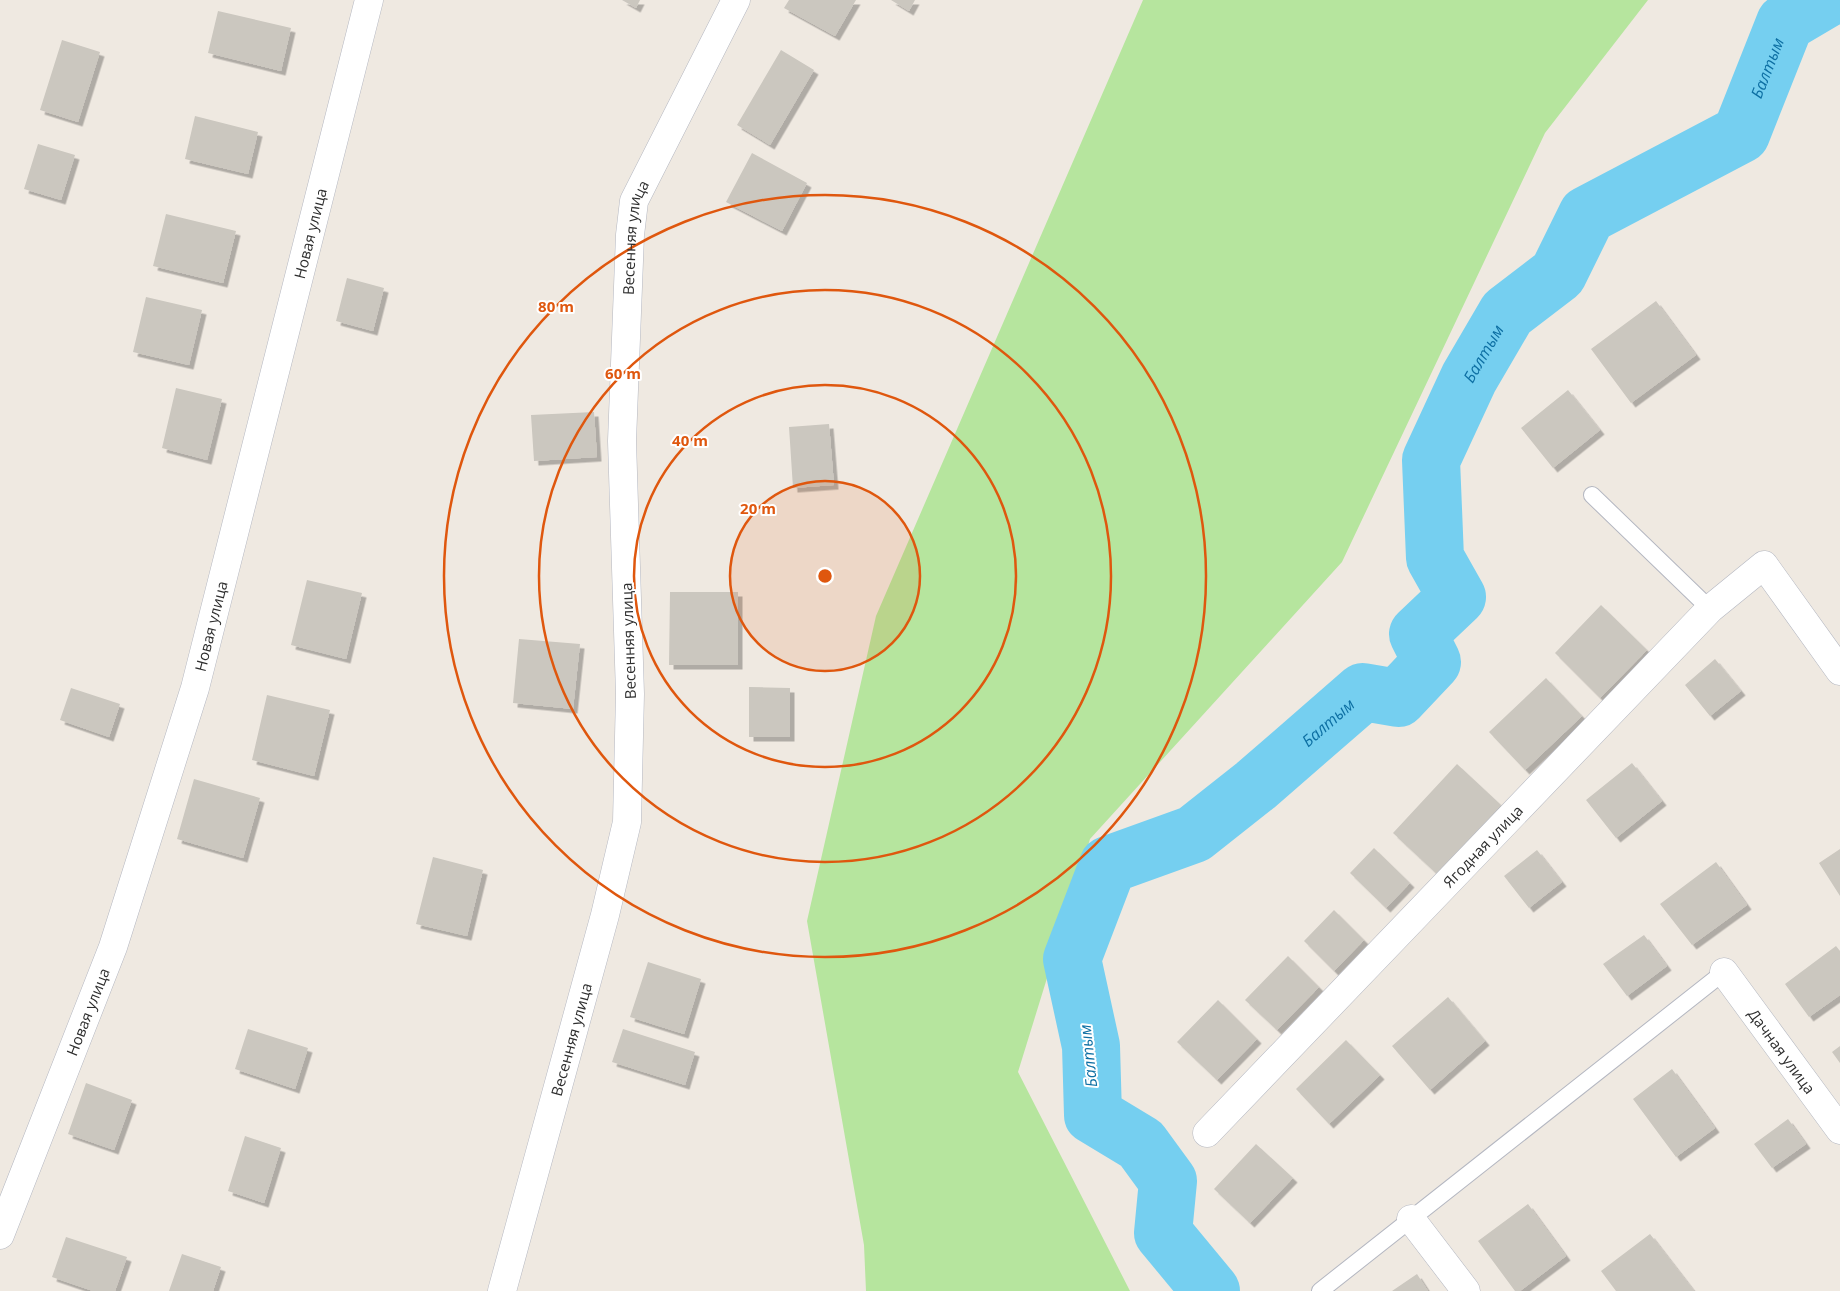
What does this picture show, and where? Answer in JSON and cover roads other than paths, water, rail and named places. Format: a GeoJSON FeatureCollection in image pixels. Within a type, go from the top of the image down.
{"type":"FeatureCollection","features":[{"type":"Feature","properties":{"kind":"street","name":"Новая улица"},"geometry":{"type":"LineString","coordinates":[[0,1234],[113,947],[195,688],[369,0]]}},
{"type":"Feature","properties":{"kind":"street","name":"Весенняя улица"},"geometry":{"type":"LineString","coordinates":[[502,1291],[604,915],[627,822],[630,694],[622,441],[630,235],[634,201],[736,0]]}},
{"type":"Feature","properties":{"kind":"street","name":"Ягодная улица"},"geometry":{"type":"LineString","coordinates":[[1207,1134],[1710,609],[1764,565],[1840,671]]}},
{"type":"Feature","properties":{"kind":"street","name":"Дачная улица"},"geometry":{"type":"LineString","coordinates":[[1724,972],[1840,1130]]}},
{"type":"Feature","properties":{"kind":"street"},"geometry":{"type":"LineString","coordinates":[[1411,1219],[1466,1291]]}},
{"type":"Feature","properties":{"kind":"lane"},"geometry":{"type":"LineString","coordinates":[[1592,495],[1710,609]]}},
{"type":"Feature","properties":{"kind":"lane"},"geometry":{"type":"LineString","coordinates":[[1320,1291],[1724,972]]}},
{"type":"Feature","properties":{"kind":"waterway","name":"Балтым"},"geometry":{"type":"LineString","coordinates":[[1211,1291],[1163,1233],[1168,1181],[1141,1144],[1093,1115],[1091,1046],[1072,959],[1108,865],[1194,834],[1256,785],[1363,692],[1398,698],[1432,662],[1418,634],[1457,597],[1435,558],[1431,460],[1469,378],[1507,313],[1558,274],[1587,215],[1741,134],[1785,23],[1824,0]]}}]}
